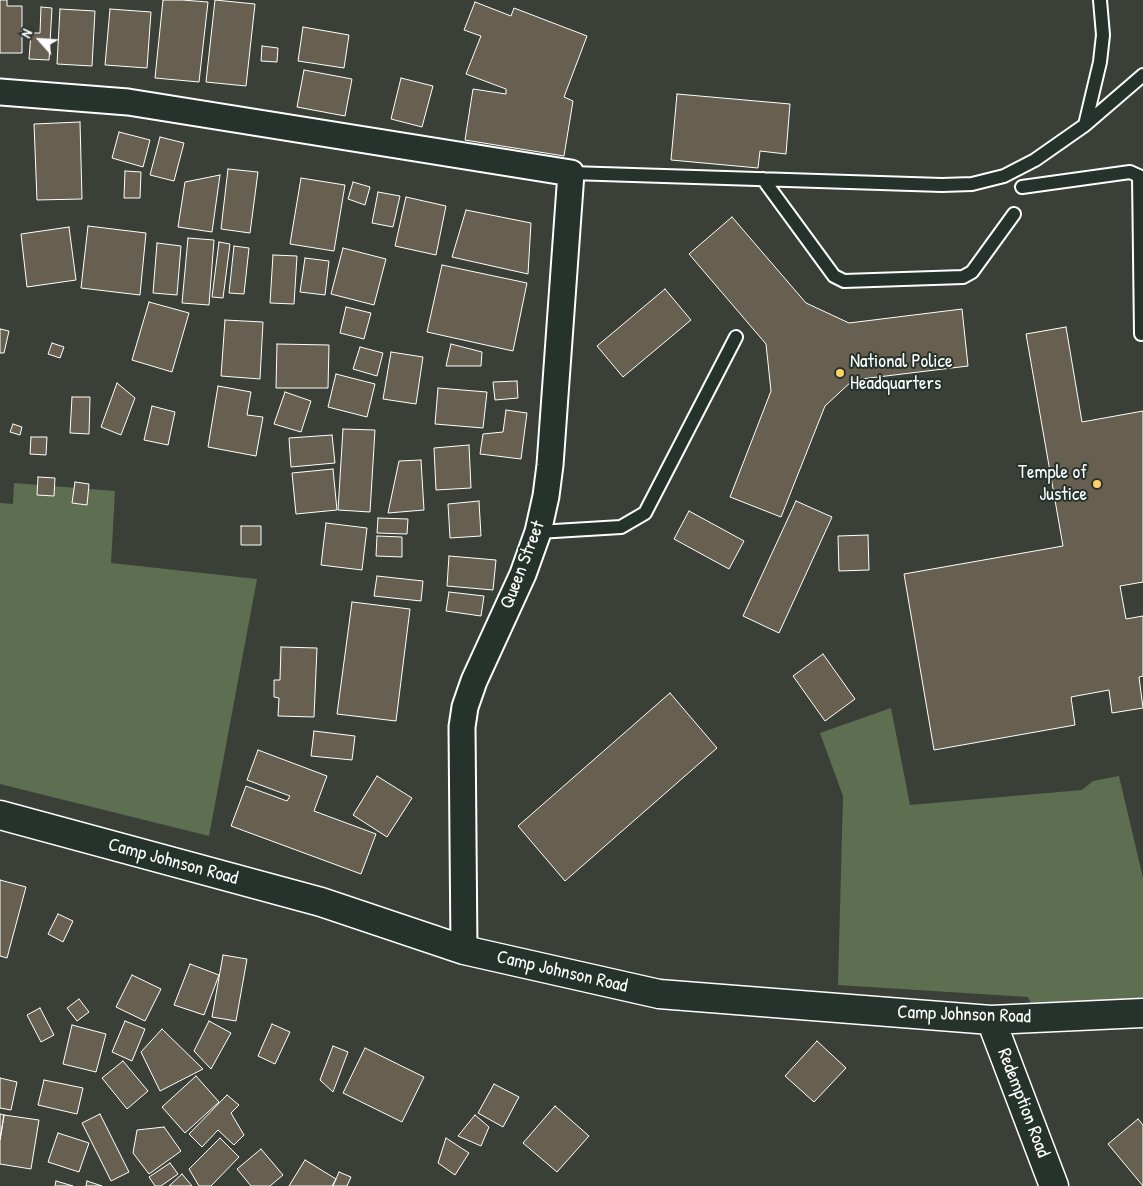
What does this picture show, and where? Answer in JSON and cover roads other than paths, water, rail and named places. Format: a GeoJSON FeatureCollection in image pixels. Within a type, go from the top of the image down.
{"type":"FeatureCollection","features":[{"type":"Feature","properties":{"kind":"main road","name":"Camp Johnson Road"},"geometry":{"type":"LineString","coordinates":[[0,815],[321,902],[464,950],[659,994],[991,1020],[1143,1013]]}},
{"type":"Feature","properties":{"kind":"main road","name":"Redemption Road"},"geometry":{"type":"LineString","coordinates":[[991,1020],[1054,1186]]}},
{"type":"Feature","properties":{"kind":"street"},"geometry":{"type":"LineString","coordinates":[[0,92],[128,102],[571,173]]}},
{"type":"Feature","properties":{"kind":"street","name":"Queen Street"},"geometry":{"type":"LineString","coordinates":[[464,950],[462,727],[465,707],[474,681],[523,574],[538,532],[546,496],[550,465],[571,173]]}},
{"type":"Feature","properties":{"kind":"lane"},"geometry":{"type":"LineString","coordinates":[[1085,125],[1100,62],[1103,35],[1100,0]]}},
{"type":"Feature","properties":{"kind":"lane"},"geometry":{"type":"LineString","coordinates":[[571,173],[942,185],[972,184],[1004,176],[1034,160],[1085,125],[1143,75]]}},
{"type":"Feature","properties":{"kind":"lane"},"geometry":{"type":"LineString","coordinates":[[1022,188],[1130,172],[1139,176],[1141,334]]}},
{"type":"Feature","properties":{"kind":"lane"},"geometry":{"type":"LineString","coordinates":[[763,179],[834,276],[844,281],[963,277],[972,272],[1014,214]]}},
{"type":"Feature","properties":{"kind":"lane"},"geometry":{"type":"LineString","coordinates":[[538,532],[621,527],[645,513],[736,337]]}},
{"type":"Feature","properties":{"kind":"place","name":"National Police Headquarters"},"geometry":{"type":"Point","coordinates":[840,373]}},
{"type":"Feature","properties":{"kind":"place","name":"Temple of Justice"},"geometry":{"type":"Point","coordinates":[1097,484]}}]}
